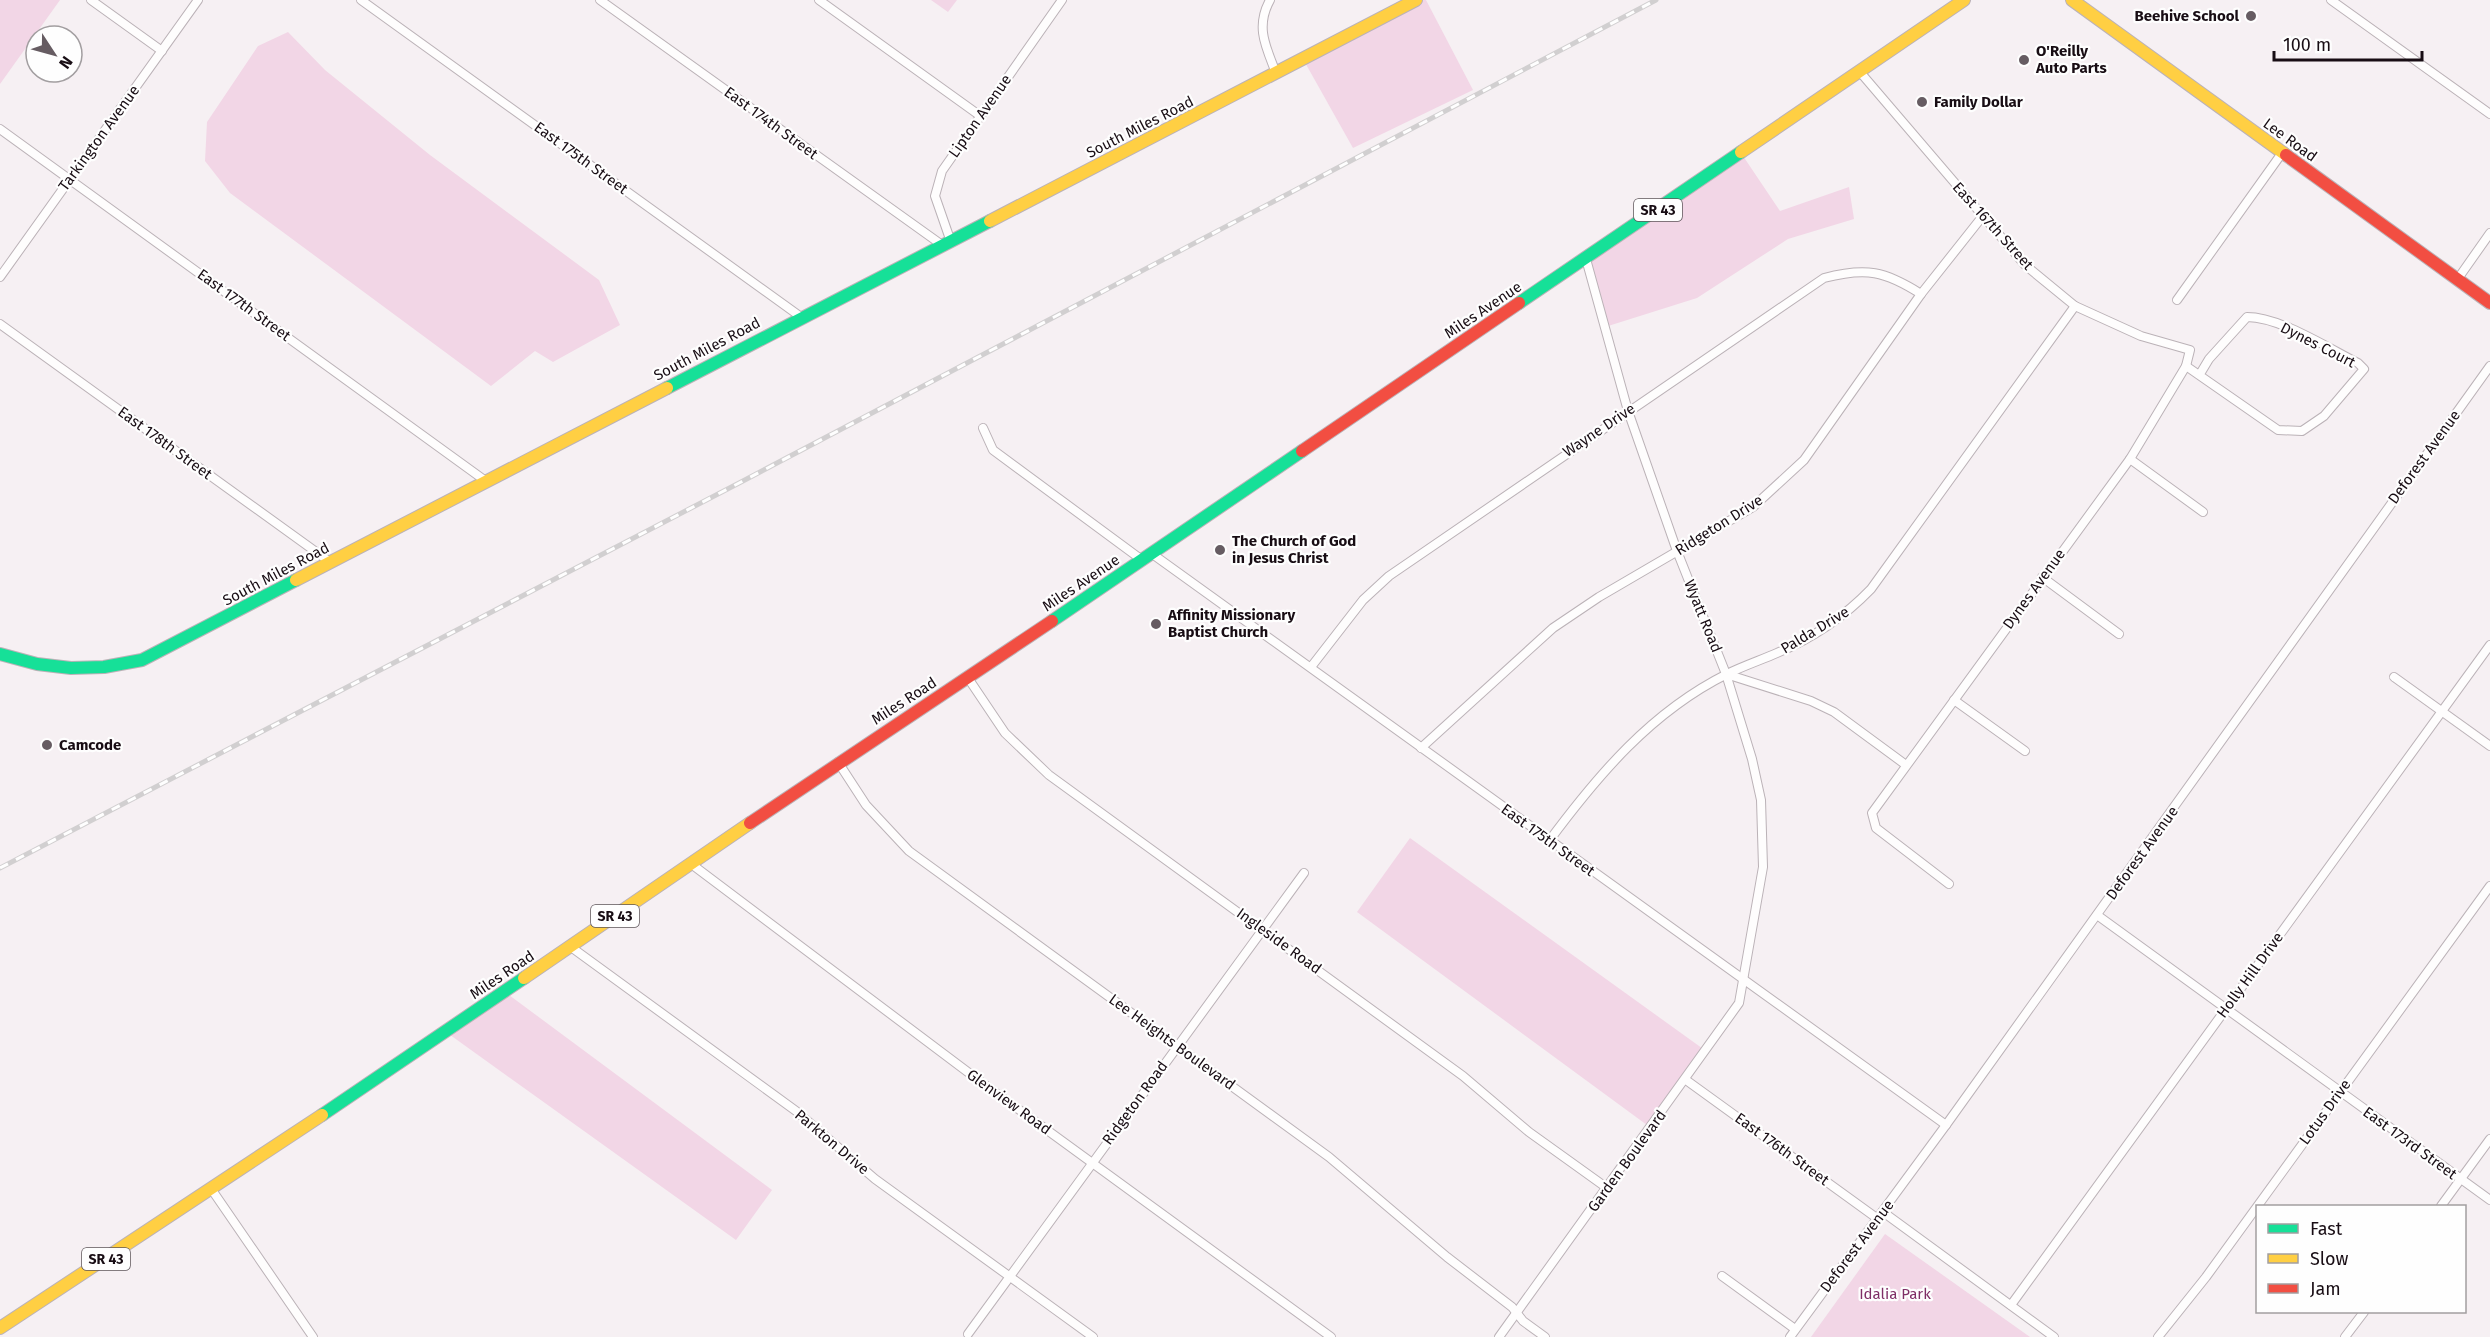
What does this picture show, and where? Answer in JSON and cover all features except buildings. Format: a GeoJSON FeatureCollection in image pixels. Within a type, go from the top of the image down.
{"type":"FeatureCollection","features":[{"type":"Feature","properties":{"kind":"main road","name":"South Miles Road"},"geometry":{"type":"LineString","coordinates":[[0,654],[35,665],[88,670],[142,660],[1416,0]]}},
{"type":"Feature","properties":{"kind":"main road","name":"Miles Avenue"},"geometry":{"type":"LineString","coordinates":[[1018,644],[1964,0]]}},
{"type":"Feature","properties":{"kind":"main road","name":"Lee Road"},"geometry":{"type":"LineString","coordinates":[[2072,0],[2490,303]]}},
{"type":"Feature","properties":{"kind":"main road","name":"Miles Road"},"geometry":{"type":"LineString","coordinates":[[0,1328],[212,1190],[571,947],[837,762],[1018,644]]}},
{"type":"Feature","properties":{"kind":"street"},"geometry":{"type":"LineString","coordinates":[[91,0],[162,51]]}},
{"type":"Feature","properties":{"kind":"street","name":"Tarkington Avenue"},"geometry":{"type":"LineString","coordinates":[[0,277],[198,0]]}},
{"type":"Feature","properties":{"kind":"street","name":"East 175th Street"},"geometry":{"type":"LineString","coordinates":[[361,0],[801,317]]}},
{"type":"Feature","properties":{"kind":"street","name":"East 174th Street"},"geometry":{"type":"LineString","coordinates":[[600,0],[946,244]]}},
{"type":"Feature","properties":{"kind":"street"},"geometry":{"type":"LineString","coordinates":[[819,0],[980,115]]}},
{"type":"Feature","properties":{"kind":"street","name":"Lipton Avenue"},"geometry":{"type":"LineString","coordinates":[[946,244],[934,196],[942,171],[1062,0]]}},
{"type":"Feature","properties":{"kind":"street"},"geometry":{"type":"LineString","coordinates":[[1270,0],[1265,9],[1262,38],[1276,73]]}},
{"type":"Feature","properties":{"kind":"street"},"geometry":{"type":"LineString","coordinates":[[2331,0],[2490,114]]}},
{"type":"Feature","properties":{"kind":"street","name":"East 167th Street"},"geometry":{"type":"LineString","coordinates":[[1860,72],[2025,265],[2075,306],[2141,336],[2190,350]]}},
{"type":"Feature","properties":{"kind":"street","name":"East 177th Street"},"geometry":{"type":"LineString","coordinates":[[0,129],[487,482]]}},
{"type":"Feature","properties":{"kind":"street"},"geometry":{"type":"LineString","coordinates":[[2177,300],[2282,153]]}},
{"type":"Feature","properties":{"kind":"street","name":"Ridgeton Drive"},"geometry":{"type":"LineString","coordinates":[[1421,748],[1553,628],[1753,507],[1780,484],[1804,460],[1921,294],[1982,217]]}},
{"type":"Feature","properties":{"kind":"street"},"geometry":{"type":"LineString","coordinates":[[2457,280],[2490,233]]}},
{"type":"Feature","properties":{"kind":"street","name":"Wyatt Road"},"geometry":{"type":"LineString","coordinates":[[1586,259],[1628,411],[1677,551],[1726,674],[1761,800],[1763,867],[1744,980]]}},
{"type":"Feature","properties":{"kind":"street","name":"Wayne Drive"},"geometry":{"type":"LineString","coordinates":[[1311,667],[1363,600],[1389,576],[1824,278],[1850,271],[1872,272],[1895,278],[1921,294]]}},
{"type":"Feature","properties":{"kind":"street","name":"Palda Drive"},"geometry":{"type":"LineString","coordinates":[[1549,842],[1591,785],[1618,755],[1653,723],[1726,674],[1780,652],[1821,630],[1847,613],[1871,590],[2075,306]]}},
{"type":"Feature","properties":{"kind":"street","name":"Dynes Court"},"geometry":{"type":"LineString","coordinates":[[2186,366],[2277,430],[2302,430],[2324,416],[2364,369],[2358,363],[2294,332],[2260,317],[2247,317],[2209,359],[2200,374]]}},
{"type":"Feature","properties":{"kind":"street","name":"East 178th Street"},"geometry":{"type":"LineString","coordinates":[[0,324],[330,562]]}},
{"type":"Feature","properties":{"kind":"street","name":"Dynes Avenue"},"geometry":{"type":"LineString","coordinates":[[1950,884],[1876,828],[1872,813],[2130,459],[2186,366],[2190,350]]}},
{"type":"Feature","properties":{"kind":"street","name":"Deforest Avenue"},"geometry":{"type":"LineString","coordinates":[[1792,1333],[1946,1125],[2490,366]]}},
{"type":"Feature","properties":{"kind":"street","name":"East 175th Street"},"geometry":{"type":"LineString","coordinates":[[983,428],[993,450],[1035,481],[1311,667],[1549,842],[1946,1125]]}},
{"type":"Feature","properties":{"kind":"street"},"geometry":{"type":"LineString","coordinates":[[2130,459],[2203,512]]}},
{"type":"Feature","properties":{"kind":"street"},"geometry":{"type":"LineString","coordinates":[[2042,577],[2119,634]]}},
{"type":"Feature","properties":{"kind":"street","name":"Holly Hill Drive"},"geometry":{"type":"LineString","coordinates":[[2011,1305],[2490,645]]}},
{"type":"Feature","properties":{"kind":"street"},"geometry":{"type":"LineString","coordinates":[[1726,674],[1810,701],[1834,712],[1906,765]]}},
{"type":"Feature","properties":{"kind":"street"},"geometry":{"type":"LineString","coordinates":[[2394,676],[2490,746]]}},
{"type":"Feature","properties":{"kind":"street","name":"Ingleside Road"},"geometry":{"type":"LineString","coordinates":[[968,678],[1005,733],[1049,775],[1463,1076],[1529,1132],[1607,1188]]}},
{"type":"Feature","properties":{"kind":"street"},"geometry":{"type":"LineString","coordinates":[[1954,699],[2025,751]]}},
{"type":"Feature","properties":{"kind":"street","name":"Lee Heights Boulevard"},"geometry":{"type":"LineString","coordinates":[[837,762],[866,805],[909,851],[1329,1157],[1517,1313]]}},
{"type":"Feature","properties":{"kind":"street","name":"Glenview Road"},"geometry":{"type":"LineString","coordinates":[[690,863],[1092,1163],[1331,1337]]}},
{"type":"Feature","properties":{"kind":"street","name":"Ridgeton Road"},"geometry":{"type":"LineString","coordinates":[[968,1334],[1304,873]]}},
{"type":"Feature","properties":{"kind":"street","name":"Lotus Drive"},"geometry":{"type":"LineString","coordinates":[[2258,1205],[2490,886]]}},
{"type":"Feature","properties":{"kind":"street","name":"East 173rd Street"},"geometry":{"type":"LineString","coordinates":[[2097,915],[2490,1200]]}},
{"type":"Feature","properties":{"kind":"street","name":"Parkton Drive"},"geometry":{"type":"LineString","coordinates":[[571,947],[796,1111],[875,1179],[1093,1337]]}},
{"type":"Feature","properties":{"kind":"street","name":"Garden Boulevard"},"geometry":{"type":"LineString","coordinates":[[1499,1337],[1740,1003],[1744,980]]}},
{"type":"Feature","properties":{"kind":"street","name":"East 176th Street"},"geometry":{"type":"LineString","coordinates":[[1686,1080],[2054,1337]]}},
{"type":"Feature","properties":{"kind":"street"},"geometry":{"type":"LineString","coordinates":[[2443,1205],[2490,1139]]}},
{"type":"Feature","properties":{"kind":"street"},"geometry":{"type":"LineString","coordinates":[[212,1190],[313,1337]]}},
{"type":"Feature","properties":{"kind":"street","name":"Lotus Drive"},"geometry":{"type":"LineString","coordinates":[[2158,1337],[2206,1277],[2256,1208]]}},
{"type":"Feature","properties":{"kind":"street"},"geometry":{"type":"LineString","coordinates":[[1722,1276],[1792,1333]]}},
{"type":"Feature","properties":{"kind":"street"},"geometry":{"type":"LineString","coordinates":[[1517,1313],[1523,1321],[1545,1337]]}},
{"type":"Feature","properties":{"kind":"street"},"geometry":{"type":"LineString","coordinates":[[2345,1337],[2363,1313]]}},
{"type":"Feature","properties":{"kind":"green space"},"geometry":{"type":"Polygon","coordinates":[[[0,0],[60,0],[43,24],[24,24],[24,50],[0,84],[0,0]]]}},
{"type":"Feature","properties":{"kind":"green space"},"geometry":{"type":"Polygon","coordinates":[[[931,0],[957,0],[948,12],[931,0]]]}},
{"type":"Feature","properties":{"kind":"green space"},"geometry":{"type":"Polygon","coordinates":[[[1416,0],[1426,0],[1473,90],[1353,148],[1303,59],[1416,0]]]}},
{"type":"Feature","properties":{"kind":"green space"},"geometry":{"type":"Polygon","coordinates":[[[288,32],[325,70],[430,155],[599,280],[620,325],[553,362],[535,351],[491,386],[230,193],[205,161],[207,122],[258,46],[288,32]]]}},
{"type":"Feature","properties":{"kind":"green space"},"geometry":{"type":"Polygon","coordinates":[[[1741,153],[1780,211],[1849,187],[1854,219],[1788,239],[1697,298],[1605,327],[1586,259],[1741,153]]]}},
{"type":"Feature","properties":{"kind":"green space"},"geometry":{"type":"Polygon","coordinates":[[[1410,838],[1706,1051],[1651,1128],[1357,912],[1410,838]]]}},
{"type":"Feature","properties":{"kind":"green space"},"geometry":{"type":"Polygon","coordinates":[[[505,992],[772,1190],[736,1240],[446,1032],[505,992]]]}},
{"type":"Feature","properties":{"kind":"green space","name":"Idalia Park"},"geometry":{"type":"Polygon","coordinates":[[[1885,1234],[2030,1337],[1811,1337],[1885,1234]]]}},
{"type":"Feature","properties":{"kind":"railway"},"geometry":{"type":"LineString","coordinates":[[0,868],[741,482],[1656,0]]}},
{"type":"Feature","properties":{"kind":"traffic: fast"},"geometry":{"type":"LineString","coordinates":[[1519,303],[1741,152]]}},
{"type":"Feature","properties":{"kind":"traffic: fast"},"geometry":{"type":"LineString","coordinates":[[667,388],[990,221]]}},
{"type":"Feature","properties":{"kind":"traffic: fast"},"geometry":{"type":"LineString","coordinates":[[1052,621],[1302,451]]}},
{"type":"Feature","properties":{"kind":"traffic: fast"},"geometry":{"type":"LineString","coordinates":[[0,654],[37,664],[71,668],[104,667],[142,660],[296,580]]}},
{"type":"Feature","properties":{"kind":"traffic: fast"},"geometry":{"type":"LineString","coordinates":[[322,1115],[524,978]]}},
{"type":"Feature","properties":{"kind":"traffic: slow"},"geometry":{"type":"LineString","coordinates":[[990,221],[1416,0]]}},
{"type":"Feature","properties":{"kind":"traffic: slow"},"geometry":{"type":"LineString","coordinates":[[1741,152],[1964,0]]}},
{"type":"Feature","properties":{"kind":"traffic: slow"},"geometry":{"type":"LineString","coordinates":[[2072,0],[2286,155]]}},
{"type":"Feature","properties":{"kind":"traffic: slow"},"geometry":{"type":"LineString","coordinates":[[296,580],[667,388]]}},
{"type":"Feature","properties":{"kind":"traffic: slow"},"geometry":{"type":"LineString","coordinates":[[524,978],[750,823]]}},
{"type":"Feature","properties":{"kind":"traffic: slow"},"geometry":{"type":"LineString","coordinates":[[0,1328],[322,1115]]}},
{"type":"Feature","properties":{"kind":"traffic: jam"},"geometry":{"type":"LineString","coordinates":[[2286,155],[2490,303]]}},
{"type":"Feature","properties":{"kind":"traffic: jam"},"geometry":{"type":"LineString","coordinates":[[1302,451],[1519,303]]}},
{"type":"Feature","properties":{"kind":"traffic: jam"},"geometry":{"type":"LineString","coordinates":[[750,823],[1052,621]]}},
{"type":"Feature","properties":{"kind":"place","name":"Beehive School"},"geometry":{"type":"Point","coordinates":[2251,16]}},
{"type":"Feature","properties":{"kind":"place","name":"O'Reilly Auto Parts"},"geometry":{"type":"Point","coordinates":[2024,60]}},
{"type":"Feature","properties":{"kind":"place","name":"Family Dollar"},"geometry":{"type":"Point","coordinates":[1922,102]}},
{"type":"Feature","properties":{"kind":"place","name":"The Church of God in Jesus Christ"},"geometry":{"type":"Point","coordinates":[1220,550]}},
{"type":"Feature","properties":{"kind":"place","name":"Affinity Missionary Baptist Church"},"geometry":{"type":"Point","coordinates":[1156,624]}},
{"type":"Feature","properties":{"kind":"place","name":"Camcode"},"geometry":{"type":"Point","coordinates":[47,745]}}]}
